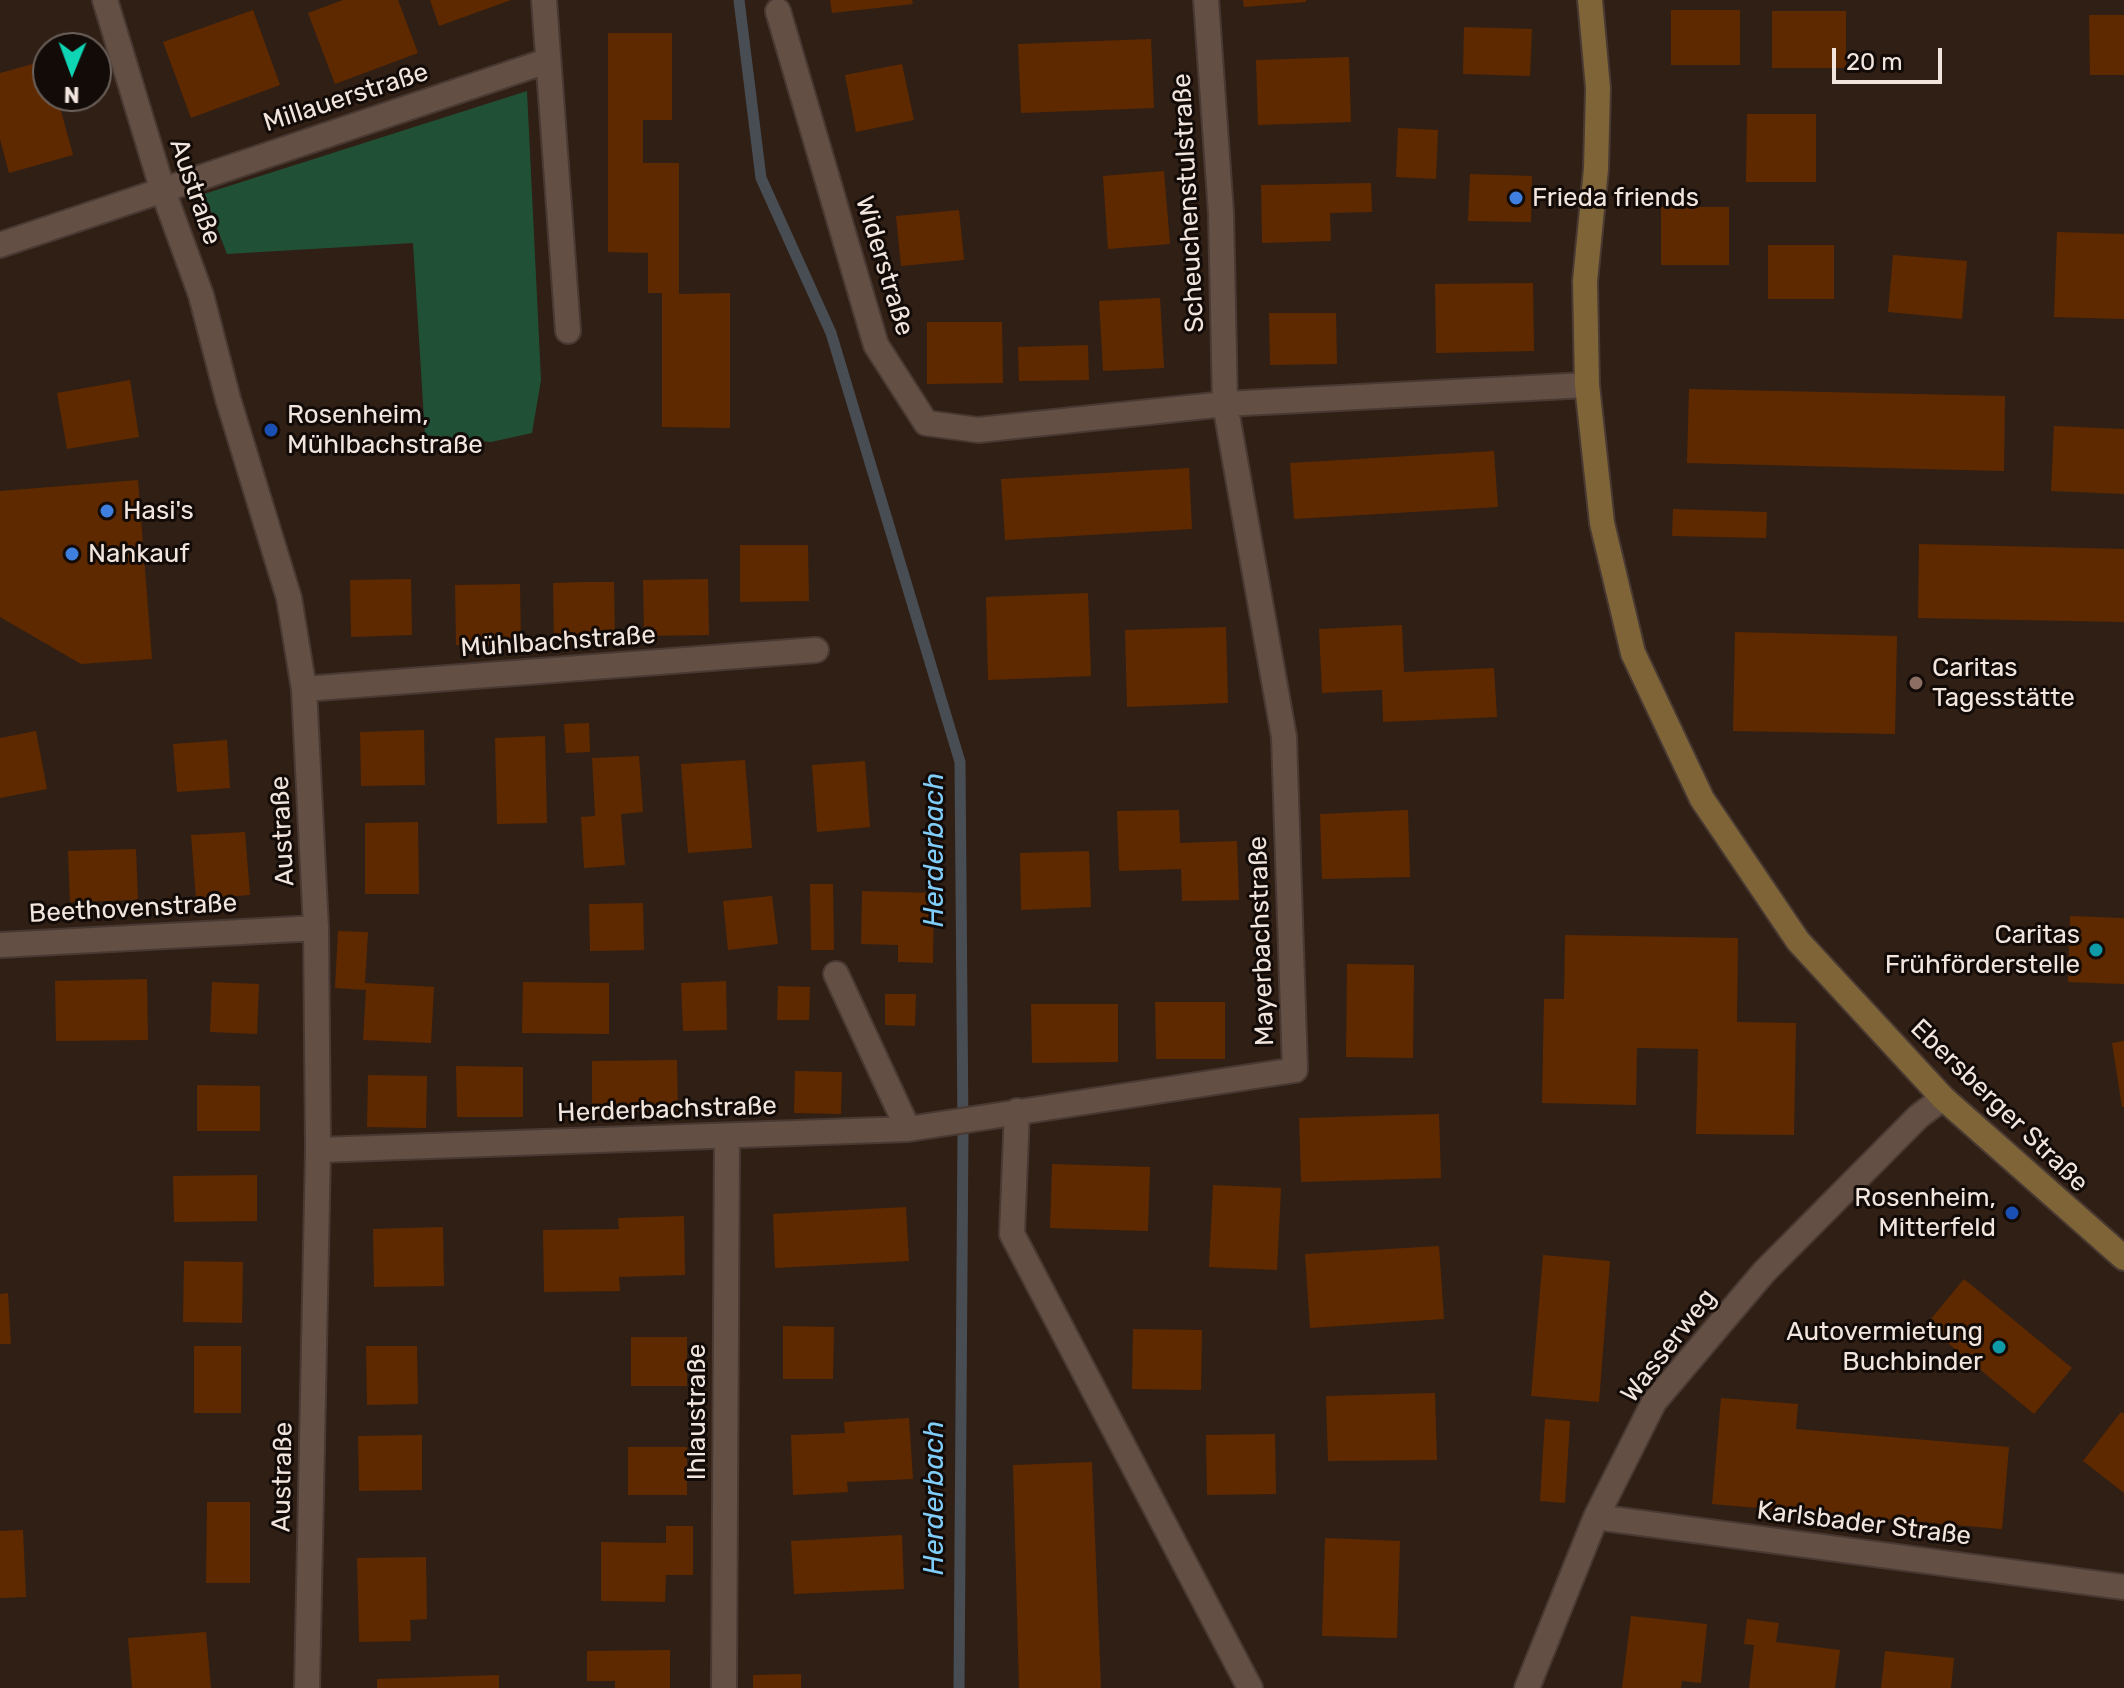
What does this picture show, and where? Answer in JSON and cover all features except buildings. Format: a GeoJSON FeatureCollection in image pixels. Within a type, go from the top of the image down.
{"type":"FeatureCollection","features":[{"type":"Feature","properties":{"kind":"street"},"geometry":{"type":"LineString","coordinates":[[544,0],[568,331]]}},
{"type":"Feature","properties":{"kind":"street","name":"Scheuchenstulstraße"},"geometry":{"type":"LineString","coordinates":[[1206,0],[1221,213],[1225,404]]}},
{"type":"Feature","properties":{"kind":"street","name":"Ebersberger Straße"},"geometry":{"type":"LineString","coordinates":[[1590,0],[1598,88],[1596,169],[1585,281],[1587,385],[1602,523],[1633,653],[1702,799],[1798,941],[1943,1098],[2124,1258]]}},
{"type":"Feature","properties":{"kind":"street","name":"Austraße"},"geometry":{"type":"LineString","coordinates":[[109,1],[162,188],[201,295],[228,399],[289,598],[304,689],[316,928],[318,1150],[307,1688]]}},
{"type":"Feature","properties":{"kind":"street","name":"Widerstraße"},"geometry":{"type":"LineString","coordinates":[[778,11],[876,345],[926,423],[978,430],[1225,404]]}},
{"type":"Feature","properties":{"kind":"street","name":"Millauerstraße"},"geometry":{"type":"LineString","coordinates":[[0,245],[547,61]]}},
{"type":"Feature","properties":{"kind":"street"},"geometry":{"type":"LineString","coordinates":[[1225,404],[1587,385]]}},
{"type":"Feature","properties":{"kind":"street","name":"Mayerbachstraße"},"geometry":{"type":"LineString","coordinates":[[1013,1112],[1295,1070],[1284,737],[1225,404]]}},
{"type":"Feature","properties":{"kind":"street","name":"Mühlbachstraße"},"geometry":{"type":"LineString","coordinates":[[304,689],[816,650]]}},
{"type":"Feature","properties":{"kind":"street","name":"Beethovenstraße"},"geometry":{"type":"LineString","coordinates":[[0,945],[316,928]]}},
{"type":"Feature","properties":{"kind":"street"},"geometry":{"type":"LineString","coordinates":[[836,974],[911,1128]]}},
{"type":"Feature","properties":{"kind":"street","name":"Wasserweg"},"geometry":{"type":"LineString","coordinates":[[1527,1688],[1596,1517],[1654,1402],[1764,1272],[1919,1116],[1943,1098]]}},
{"type":"Feature","properties":{"kind":"street"},"geometry":{"type":"LineString","coordinates":[[1013,1112],[1012,1234],[1250,1688]]}},
{"type":"Feature","properties":{"kind":"street","name":"Herderbachstraße"},"geometry":{"type":"LineString","coordinates":[[318,1150],[911,1128],[1013,1112]]}},
{"type":"Feature","properties":{"kind":"street","name":"Ihlaustraße"},"geometry":{"type":"LineString","coordinates":[[724,1688],[727,1136]]}},
{"type":"Feature","properties":{"kind":"street","name":"Karlsbader Straße"},"geometry":{"type":"LineString","coordinates":[[1596,1517],[2124,1587]]}},
{"type":"Feature","properties":{"kind":"green space"},"geometry":{"type":"Polygon","coordinates":[[[527,91],[541,380],[532,433],[491,442],[425,435],[413,243],[227,254],[204,194],[527,91]]]}},
{"type":"Feature","properties":{"kind":"waterway","name":"Herderbach"},"geometry":{"type":"LineString","coordinates":[[739,0],[761,178],[831,333],[960,762],[963,1131],[959,1688]]}},
{"type":"Feature","properties":{"kind":"place","name":"Frieda friends"},"geometry":{"type":"Point","coordinates":[1516,198]}},
{"type":"Feature","properties":{"kind":"place","name":"Rosenheim, Mühlbachstraße"},"geometry":{"type":"Point","coordinates":[271,430]}},
{"type":"Feature","properties":{"kind":"place","name":"Hasi's"},"geometry":{"type":"Point","coordinates":[107,511]}},
{"type":"Feature","properties":{"kind":"place","name":"Nahkauf"},"geometry":{"type":"Point","coordinates":[72,554]}},
{"type":"Feature","properties":{"kind":"place","name":"Caritas Tagesstätte"},"geometry":{"type":"Point","coordinates":[1916,683]}},
{"type":"Feature","properties":{"kind":"place","name":"Caritas Frühförderstelle"},"geometry":{"type":"Point","coordinates":[2096,950]}},
{"type":"Feature","properties":{"kind":"place","name":"Rosenheim, Mitterfeld"},"geometry":{"type":"Point","coordinates":[2012,1213]}},
{"type":"Feature","properties":{"kind":"place","name":"Autovermietung Buchbinder"},"geometry":{"type":"Point","coordinates":[1999,1347]}}]}
